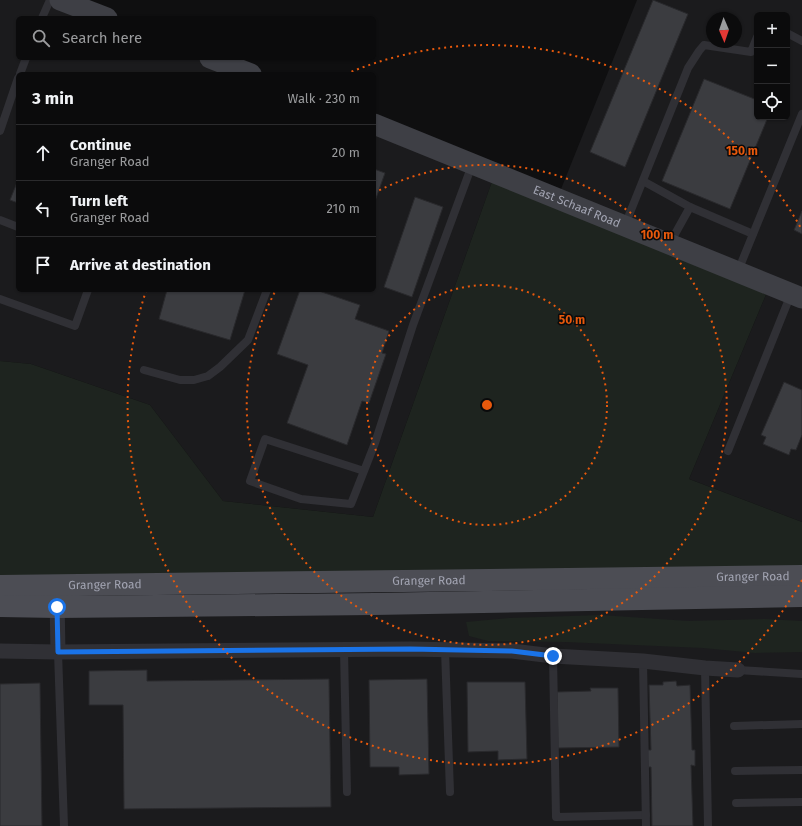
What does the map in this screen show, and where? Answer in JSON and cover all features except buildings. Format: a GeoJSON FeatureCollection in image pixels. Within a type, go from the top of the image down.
{"type":"FeatureCollection","features":[{"type":"Feature","properties":{"kind":"main road"},"geometry":{"type":"LineString","coordinates":[[668,577],[802,567]]}},
{"type":"Feature","properties":{"kind":"main road","name":"Granger Road"},"geometry":{"type":"LineString","coordinates":[[0,606],[57,597],[668,577],[802,576]]}},
{"type":"Feature","properties":{"kind":"main road","name":"Granger Road"},"geometry":{"type":"LineString","coordinates":[[0,586],[57,597],[802,596]]}},
{"type":"Feature","properties":{"kind":"street"},"geometry":{"type":"LineString","coordinates":[[60,0],[102,16]]}},
{"type":"Feature","properties":{"kind":"street"},"geometry":{"type":"LineString","coordinates":[[215,60],[246,72]]}},
{"type":"Feature","properties":{"kind":"street","name":"East Schaaf Road"},"geometry":{"type":"LineString","coordinates":[[376,125],[796,296]]}},
{"type":"Feature","properties":{"kind":"street"},"geometry":{"type":"LineString","coordinates":[[57,597],[58,652]]}},
{"type":"Feature","properties":{"kind":"street"},"geometry":{"type":"LineString","coordinates":[[0,651],[512,651],[553,656],[643,661],[738,670]]}},
{"type":"Feature","properties":{"kind":"lane"},"geometry":{"type":"LineString","coordinates":[[43,16],[50,0]]}},
{"type":"Feature","properties":{"kind":"lane"},"geometry":{"type":"LineString","coordinates":[[790,35],[802,41]]}},
{"type":"Feature","properties":{"kind":"lane"},"geometry":{"type":"LineString","coordinates":[[625,226],[688,68],[699,51],[704,45],[751,52],[754,44]]}},
{"type":"Feature","properties":{"kind":"lane"},"geometry":{"type":"LineString","coordinates":[[21,72],[25,60]]}},
{"type":"Feature","properties":{"kind":"lane"},"geometry":{"type":"LineString","coordinates":[[0,131],[16,84]]}},
{"type":"Feature","properties":{"kind":"lane"},"geometry":{"type":"LineString","coordinates":[[738,272],[802,114]]}},
{"type":"Feature","properties":{"kind":"lane"},"geometry":{"type":"LineString","coordinates":[[364,471],[266,439],[250,481],[301,499],[351,504],[364,471],[375,443],[413,325],[472,164]]}},
{"type":"Feature","properties":{"kind":"lane"},"geometry":{"type":"LineString","coordinates":[[643,181],[690,207],[753,234]]}},
{"type":"Feature","properties":{"kind":"lane"},"geometry":{"type":"LineString","coordinates":[[670,244],[690,207]]}},
{"type":"Feature","properties":{"kind":"lane"},"geometry":{"type":"LineString","coordinates":[[0,220],[16,226]]}},
{"type":"Feature","properties":{"kind":"lane"},"geometry":{"type":"LineString","coordinates":[[0,299],[75,326],[87,292]]}},
{"type":"Feature","properties":{"kind":"lane"},"geometry":{"type":"LineString","coordinates":[[144,370],[180,380],[194,380],[208,376],[220,367],[248,340],[266,292]]}},
{"type":"Feature","properties":{"kind":"lane"},"geometry":{"type":"LineString","coordinates":[[728,451],[796,296]]}},
{"type":"Feature","properties":{"kind":"lane"},"geometry":{"type":"LineString","coordinates":[[344,650],[347,792]]}},
{"type":"Feature","properties":{"kind":"lane"},"geometry":{"type":"LineString","coordinates":[[445,650],[450,792]]}},
{"type":"Feature","properties":{"kind":"lane"},"geometry":{"type":"LineString","coordinates":[[58,652],[64,826]]}},
{"type":"Feature","properties":{"kind":"lane"},"geometry":{"type":"LineString","coordinates":[[553,656],[556,818],[646,815]]}},
{"type":"Feature","properties":{"kind":"lane"},"geometry":{"type":"LineString","coordinates":[[643,661],[646,826]]}},
{"type":"Feature","properties":{"kind":"lane"},"geometry":{"type":"LineString","coordinates":[[706,668],[708,826]]}},
{"type":"Feature","properties":{"kind":"lane"},"geometry":{"type":"LineString","coordinates":[[738,670],[802,674]]}},
{"type":"Feature","properties":{"kind":"lane"},"geometry":{"type":"LineString","coordinates":[[734,726],[802,724]]}},
{"type":"Feature","properties":{"kind":"lane"},"geometry":{"type":"LineString","coordinates":[[735,771],[802,770]]}},
{"type":"Feature","properties":{"kind":"lane"},"geometry":{"type":"LineString","coordinates":[[736,804],[802,802]]}},
{"type":"Feature","properties":{"kind":"shaded area"},"geometry":{"type":"Polygon","coordinates":[[[0,0],[60,0],[102,16],[16,16],[16,60],[215,60],[246,72],[16,72],[16,292],[376,292],[376,125],[495,173],[373,517],[223,501],[150,405],[31,364],[0,361],[0,0]]]}},
{"type":"Feature","properties":{"kind":"shaded area"},"geometry":{"type":"Polygon","coordinates":[[[637,0],[802,0],[802,522],[689,479],[770,285],[557,199],[637,0]]]}},
{"type":"Feature","properties":{"kind":"shaded area"},"geometry":{"type":"Polygon","coordinates":[[[495,173],[770,285],[689,479],[802,522],[802,567],[0,586],[0,361],[31,364],[150,405],[223,501],[373,517],[495,173]]]}},
{"type":"Feature","properties":{"kind":"shaded area"},"geometry":{"type":"Polygon","coordinates":[[[802,596],[802,826],[0,826],[0,606],[802,596]]]}},
{"type":"Feature","properties":{"kind":"shaded area"},"geometry":{"type":"Polygon","coordinates":[[[601,615],[688,621],[765,619],[802,621],[802,652],[755,653],[703,648],[565,642],[488,641],[469,636],[466,622],[509,618],[601,615]]]}},
{"type":"Feature","properties":{"kind":"route"},"geometry":{"type":"LineString","coordinates":[[57,607],[58,652],[410,649],[512,651],[553,656]]}}]}
